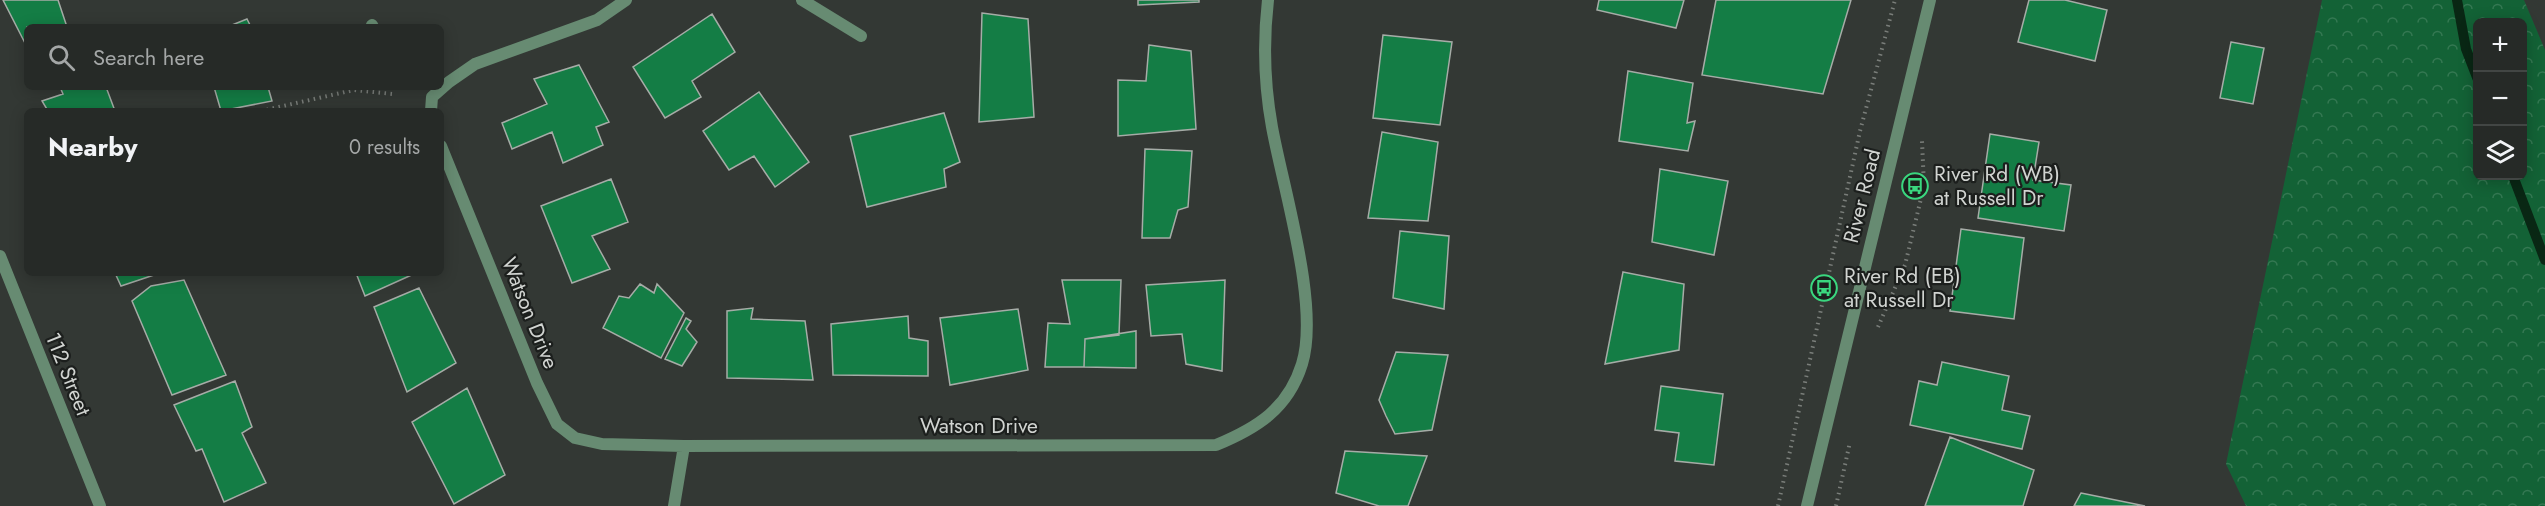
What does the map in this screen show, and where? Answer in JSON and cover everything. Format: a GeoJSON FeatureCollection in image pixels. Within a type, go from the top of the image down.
{"type":"FeatureCollection","features":[{"type":"Feature","properties":{"kind":"street"},"geometry":{"type":"LineString","coordinates":[[444,86],[475,64],[597,20],[626,0]]}},
{"type":"Feature","properties":{"kind":"street"},"geometry":{"type":"LineString","coordinates":[[802,0],[861,36]]}},
{"type":"Feature","properties":{"kind":"street","name":"Watson Drive"},"geometry":{"type":"LineString","coordinates":[[444,153],[537,383],[558,424],[575,438],[602,444],[684,446],[1216,445],[1250,431],[1276,410],[1293,385],[1302,363],[1306,321],[1301,272],[1271,125],[1263,68],[1268,0]]}},
{"type":"Feature","properties":{"kind":"street","name":"River Road"},"geometry":{"type":"LineString","coordinates":[[1807,506],[1930,0]]}},
{"type":"Feature","properties":{"kind":"street"},"geometry":{"type":"LineString","coordinates":[[426,90],[432,97],[431,108]]}},
{"type":"Feature","properties":{"kind":"street"},"geometry":{"type":"LineString","coordinates":[[432,97],[439,90]]}},
{"type":"Feature","properties":{"kind":"street","name":"112 Street"},"geometry":{"type":"LineString","coordinates":[[0,256],[100,506]]}},
{"type":"Feature","properties":{"kind":"street"},"geometry":{"type":"LineString","coordinates":[[674,506],[684,446]]}},
{"type":"Feature","properties":{"kind":"path"},"geometry":{"type":"LineString","coordinates":[[1778,506],[1860,131],[1895,0]]}},
{"type":"Feature","properties":{"kind":"path"},"geometry":{"type":"LineString","coordinates":[[274,108],[354,90],[393,94]]}},
{"type":"Feature","properties":{"kind":"path"},"geometry":{"type":"LineString","coordinates":[[1875,335],[1905,265],[1924,186],[1922,141],[1925,130]]}},
{"type":"Feature","properties":{"kind":"path"},"geometry":{"type":"LineString","coordinates":[[1836,506],[1851,438]]}},
{"type":"Feature","properties":{"kind":"green space"},"geometry":{"type":"Polygon","coordinates":[[[2322,0],[2524,0],[2545,50],[2545,506],[2246,506],[2226,464],[2322,0]]]}},
{"type":"Feature","properties":{"kind":"building"},"geometry":{"type":"Polygon","coordinates":[[[3,0],[58,0],[66,24],[24,24],[24,41],[3,0]]]}},
{"type":"Feature","properties":{"kind":"building"},"geometry":{"type":"Polygon","coordinates":[[[1138,0],[1199,0],[1199,2],[1138,5],[1138,0]]]}},
{"type":"Feature","properties":{"kind":"building"},"geometry":{"type":"Polygon","coordinates":[[[1599,0],[1684,0],[1676,28],[1597,10],[1599,0]]]}},
{"type":"Feature","properties":{"kind":"building"},"geometry":{"type":"Polygon","coordinates":[[[1716,0],[1851,0],[1823,94],[1702,75],[1716,0]]]}},
{"type":"Feature","properties":{"kind":"building"},"geometry":{"type":"Polygon","coordinates":[[[2029,0],[2065,0],[2107,10],[2095,61],[2018,42],[2029,0]]]}},
{"type":"Feature","properties":{"kind":"building"},"geometry":{"type":"Polygon","coordinates":[[[982,13],[1028,19],[1034,117],[979,122],[982,13]]]}},
{"type":"Feature","properties":{"kind":"building"},"geometry":{"type":"Polygon","coordinates":[[[712,14],[735,52],[692,81],[701,97],[665,118],[633,67],[712,14]]]}},
{"type":"Feature","properties":{"kind":"building"},"geometry":{"type":"Polygon","coordinates":[[[247,19],[250,24],[234,24],[247,19]]]}},
{"type":"Feature","properties":{"kind":"building"},"geometry":{"type":"Polygon","coordinates":[[[1383,35],[1452,42],[1440,125],[1373,118],[1383,35]]]}},
{"type":"Feature","properties":{"kind":"building"},"geometry":{"type":"Polygon","coordinates":[[[2231,42],[2264,48],[2253,104],[2220,98],[2231,42]]]}},
{"type":"Feature","properties":{"kind":"building"},"geometry":{"type":"Polygon","coordinates":[[[1149,45],[1191,51],[1196,129],[1118,136],[1118,80],[1146,81],[1149,45]]]}},
{"type":"Feature","properties":{"kind":"building"},"geometry":{"type":"Polygon","coordinates":[[[579,65],[609,122],[596,127],[603,145],[563,163],[552,132],[512,149],[502,123],[547,104],[534,79],[579,65]]]}},
{"type":"Feature","properties":{"kind":"building"},"geometry":{"type":"Polygon","coordinates":[[[1628,71],[1693,83],[1687,123],[1695,121],[1688,151],[1619,141],[1628,71]]]}},
{"type":"Feature","properties":{"kind":"building"},"geometry":{"type":"Polygon","coordinates":[[[61,90],[107,90],[114,108],[46,108],[42,101],[63,94],[61,90]]]}},
{"type":"Feature","properties":{"kind":"building"},"geometry":{"type":"Polygon","coordinates":[[[215,90],[269,90],[272,101],[236,108],[220,108],[215,90]]]}},
{"type":"Feature","properties":{"kind":"building"},"geometry":{"type":"Polygon","coordinates":[[[759,92],[809,162],[775,187],[754,156],[729,170],[703,131],[759,92]]]}},
{"type":"Feature","properties":{"kind":"building"},"geometry":{"type":"Polygon","coordinates":[[[944,113],[960,162],[944,169],[946,187],[867,207],[850,136],[944,113]]]}},
{"type":"Feature","properties":{"kind":"building"},"geometry":{"type":"Polygon","coordinates":[[[1382,132],[1438,142],[1428,221],[1368,218],[1382,132]]]}},
{"type":"Feature","properties":{"kind":"building"},"geometry":{"type":"Polygon","coordinates":[[[1990,134],[2039,142],[2033,180],[2071,185],[2064,231],[1978,218],[1990,134]]]}},
{"type":"Feature","properties":{"kind":"building"},"geometry":{"type":"Polygon","coordinates":[[[1145,149],[1192,151],[1188,207],[1178,210],[1170,238],[1142,238],[1145,149]]]}},
{"type":"Feature","properties":{"kind":"building"},"geometry":{"type":"Polygon","coordinates":[[[1660,169],[1728,181],[1714,255],[1652,242],[1660,169]]]}},
{"type":"Feature","properties":{"kind":"building"},"geometry":{"type":"Polygon","coordinates":[[[611,179],[628,222],[592,236],[610,269],[572,283],[541,206],[611,179]]]}},
{"type":"Feature","properties":{"kind":"building"},"geometry":{"type":"Polygon","coordinates":[[[1961,229],[2024,238],[2014,319],[1950,311],[1961,229]]]}},
{"type":"Feature","properties":{"kind":"building"},"geometry":{"type":"Polygon","coordinates":[[[1400,231],[1449,236],[1444,309],[1393,298],[1400,231]]]}},
{"type":"Feature","properties":{"kind":"building"},"geometry":{"type":"Polygon","coordinates":[[[1623,272],[1684,284],[1679,350],[1605,364],[1623,272]]]}},
{"type":"Feature","properties":{"kind":"building"},"geometry":{"type":"Polygon","coordinates":[[[116,276],[151,276],[121,286],[116,276]]]}},
{"type":"Feature","properties":{"kind":"building"},"geometry":{"type":"Polygon","coordinates":[[[357,276],[409,276],[365,296],[357,276]]]}},
{"type":"Feature","properties":{"kind":"building"},"geometry":{"type":"Polygon","coordinates":[[[184,280],[226,375],[172,395],[132,301],[151,286],[184,280]]]}},
{"type":"Feature","properties":{"kind":"building"},"geometry":{"type":"Polygon","coordinates":[[[1062,280],[1121,280],[1119,335],[1085,339],[1084,367],[1045,367],[1048,323],[1070,324],[1062,280]]]}},
{"type":"Feature","properties":{"kind":"building"},"geometry":{"type":"Polygon","coordinates":[[[1225,280],[1222,371],[1186,364],[1182,334],[1151,336],[1146,285],[1225,280]]]}},
{"type":"Feature","properties":{"kind":"building"},"geometry":{"type":"Polygon","coordinates":[[[640,284],[654,293],[657,284],[684,313],[661,358],[603,328],[619,296],[629,298],[640,284]]]}},
{"type":"Feature","properties":{"kind":"building"},"geometry":{"type":"Polygon","coordinates":[[[419,288],[456,363],[407,392],[374,307],[419,288]]]}},
{"type":"Feature","properties":{"kind":"building"},"geometry":{"type":"Polygon","coordinates":[[[753,308],[751,319],[805,321],[813,380],[727,378],[727,311],[753,308]]]}},
{"type":"Feature","properties":{"kind":"building"},"geometry":{"type":"Polygon","coordinates":[[[1018,309],[1028,370],[950,385],[940,318],[1018,309]]]}},
{"type":"Feature","properties":{"kind":"building"},"geometry":{"type":"Polygon","coordinates":[[[908,316],[909,338],[928,341],[928,376],[833,375],[831,324],[908,316]]]}},
{"type":"Feature","properties":{"kind":"building"},"geometry":{"type":"Polygon","coordinates":[[[686,318],[691,321],[686,329],[697,342],[682,366],[665,359],[686,318]]]}},
{"type":"Feature","properties":{"kind":"building"},"geometry":{"type":"Polygon","coordinates":[[[1136,331],[1136,368],[1084,367],[1085,339],[1136,331]]]}},
{"type":"Feature","properties":{"kind":"building"},"geometry":{"type":"Polygon","coordinates":[[[1396,352],[1448,355],[1432,430],[1395,434],[1386,416],[1379,400],[1396,352]]]}},
{"type":"Feature","properties":{"kind":"building"},"geometry":{"type":"Polygon","coordinates":[[[1942,362],[2009,376],[2002,410],[2030,416],[2022,449],[1910,425],[1919,381],[1937,385],[1942,362]]]}},
{"type":"Feature","properties":{"kind":"building"},"geometry":{"type":"Polygon","coordinates":[[[235,381],[252,427],[242,433],[266,483],[224,502],[202,449],[196,451],[174,405],[235,381]]]}},
{"type":"Feature","properties":{"kind":"building"},"geometry":{"type":"Polygon","coordinates":[[[1661,386],[1723,394],[1714,465],[1675,461],[1679,433],[1655,430],[1661,386]]]}},
{"type":"Feature","properties":{"kind":"building"},"geometry":{"type":"Polygon","coordinates":[[[467,388],[505,475],[454,504],[412,422],[467,388]]]}},
{"type":"Feature","properties":{"kind":"building"},"geometry":{"type":"Polygon","coordinates":[[[1950,437],[2034,470],[2023,506],[1925,506],[1950,437]]]}},
{"type":"Feature","properties":{"kind":"building"},"geometry":{"type":"Polygon","coordinates":[[[1345,451],[1427,456],[1408,506],[1379,506],[1336,493],[1345,451]]]}},
{"type":"Feature","properties":{"kind":"building"},"geometry":{"type":"Polygon","coordinates":[[[2081,493],[2145,506],[2074,506],[2081,493]]]}},
{"type":"Feature","properties":{"kind":"waterway"},"geometry":{"type":"LineString","coordinates":[[2457,0],[2466,49],[2475,72]]}},
{"type":"Feature","properties":{"kind":"waterway"},"geometry":{"type":"LineString","coordinates":[[2515,180],[2545,260]]}},
{"type":"Feature","properties":{"kind":"place","name":"River Rd (WB) at Russell Dr"},"geometry":{"type":"Point","coordinates":[1915,186]}},
{"type":"Feature","properties":{"kind":"place","name":"River Rd (EB) at Russell Dr"},"geometry":{"type":"Point","coordinates":[1824,288]}}]}
